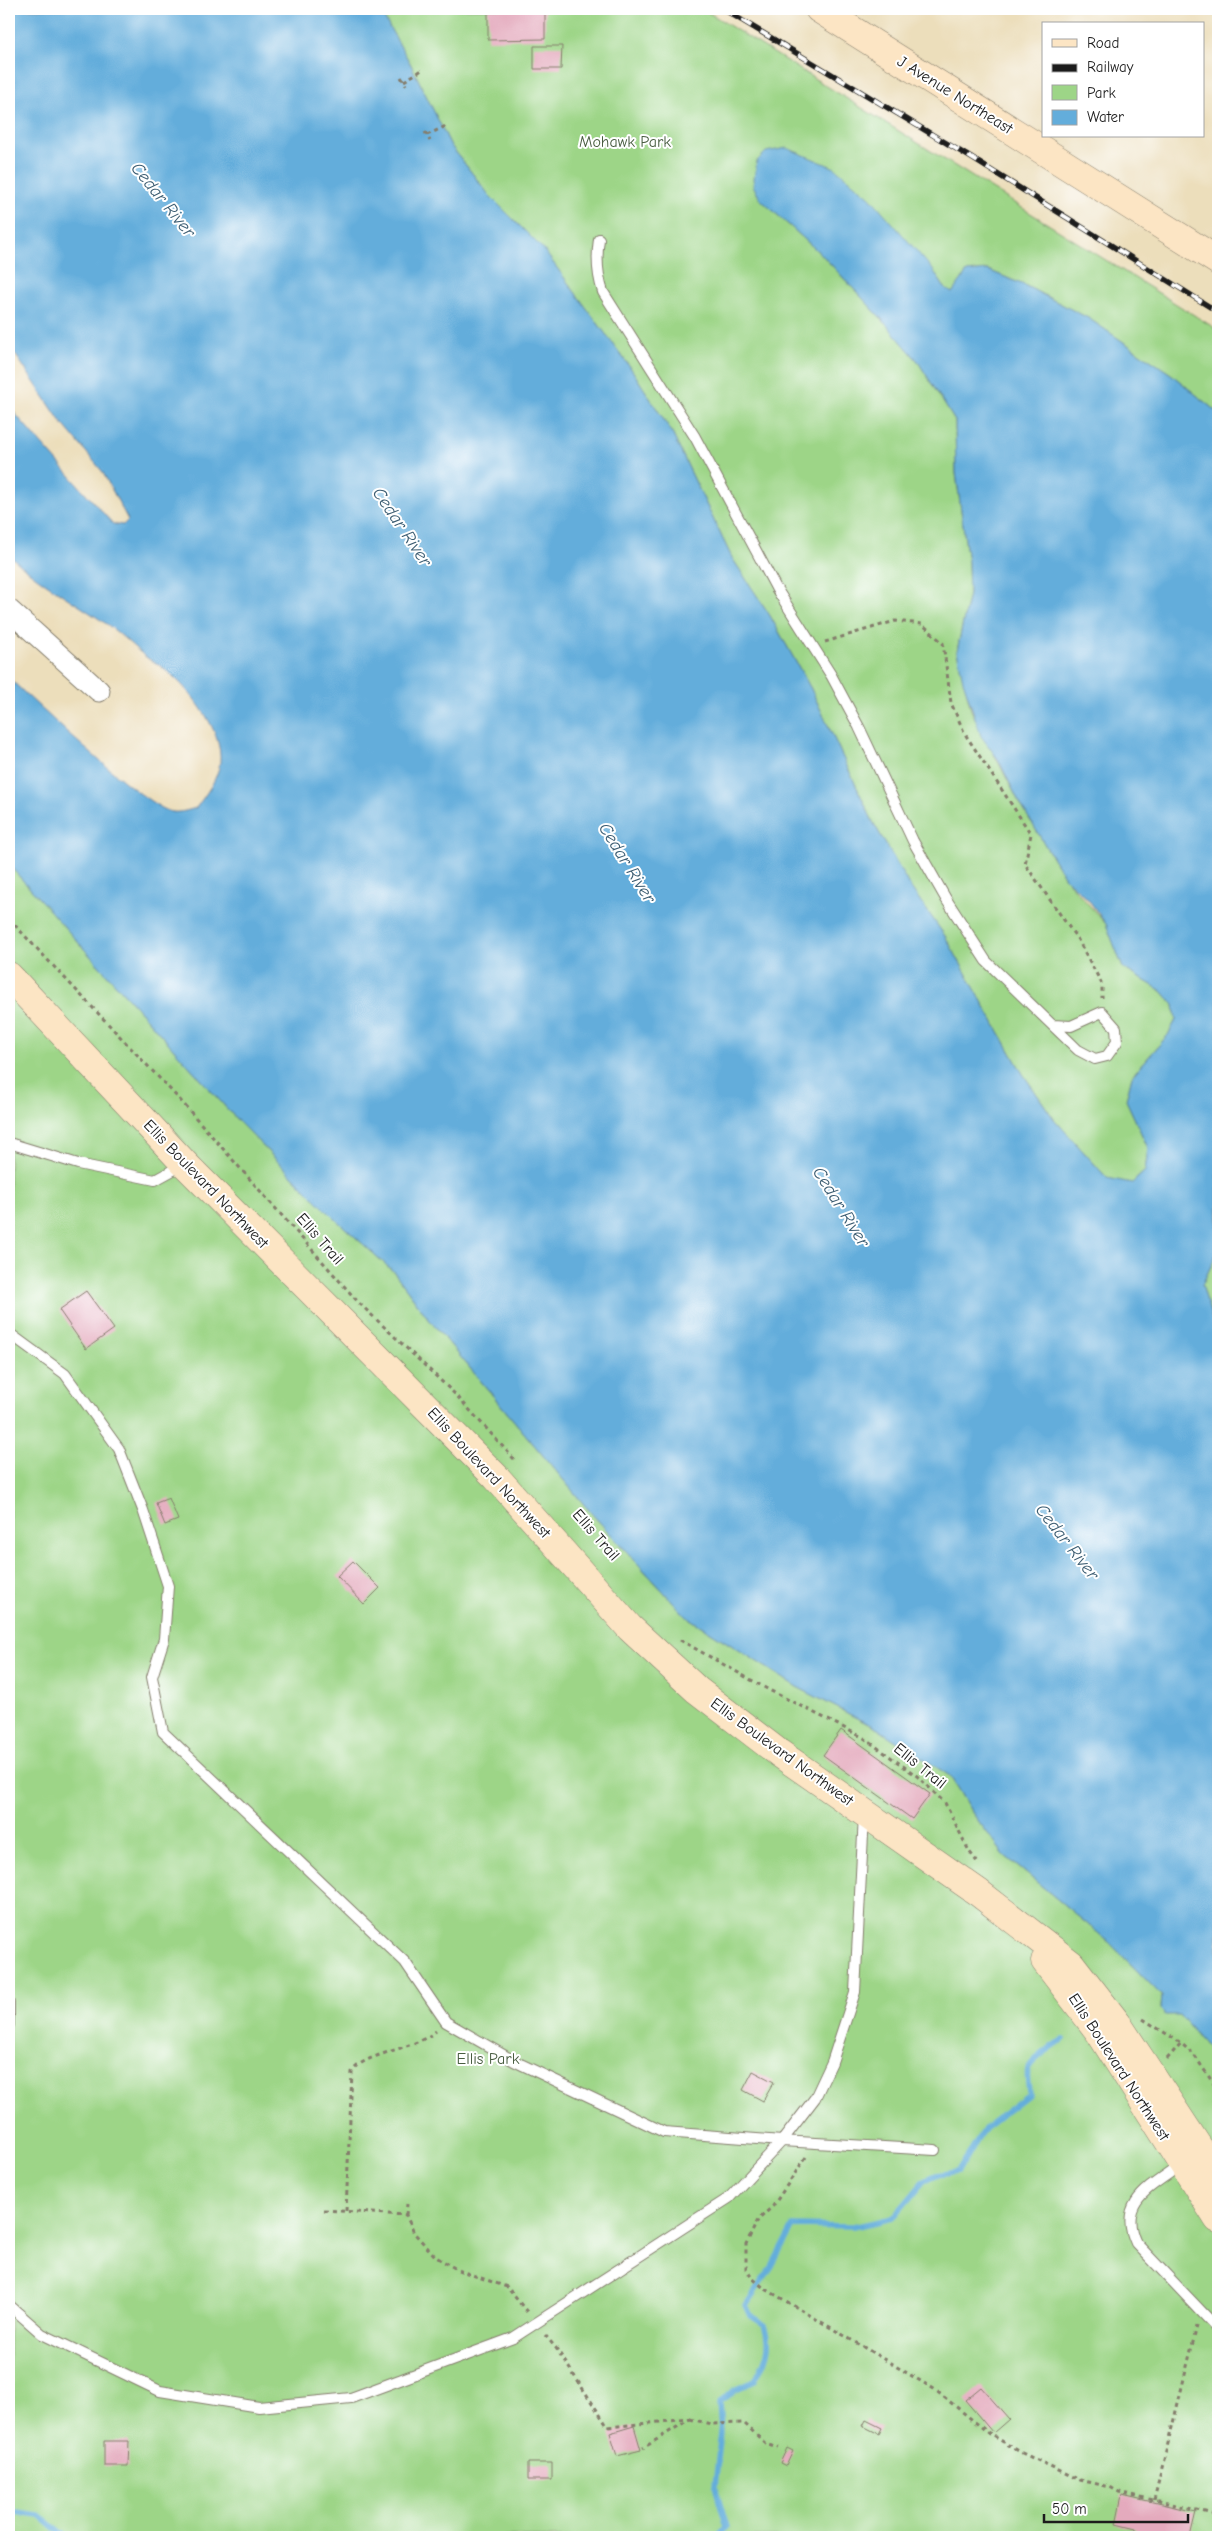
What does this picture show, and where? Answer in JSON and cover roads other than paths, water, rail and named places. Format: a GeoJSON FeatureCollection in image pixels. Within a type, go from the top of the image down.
{"type":"FeatureCollection","features":[{"type":"Feature","properties":{"kind":"street","name":"J Avenue Northeast"},"geometry":{"type":"LineString","coordinates":[[819,9],[1218,261]]}},
{"type":"Feature","properties":{"kind":"street"},"geometry":{"type":"LineString","coordinates":[[9,610],[99,691]]}},
{"type":"Feature","properties":{"kind":"street","name":"Ellis Boulevard Northwest"},"geometry":{"type":"LineString","coordinates":[[9,976],[185,1164],[496,1477],[630,1628],[697,1690],[779,1752],[979,1892],[1014,1920],[1080,2004],[1191,2156],[1218,2219]]}},
{"type":"Feature","properties":{"kind":"street","name":"Ellis Boulevard Northwest"},"geometry":{"type":"LineString","coordinates":[[1191,2156],[1218,2177]]}},
{"type":"Feature","properties":{"kind":"lane"},"geometry":{"type":"LineString","coordinates":[[599,239],[596,257],[598,276],[603,292],[694,437],[776,588],[859,726],[913,841],[986,961],[1078,1050],[1095,1059],[1107,1056],[1117,1042],[1116,1028],[1102,1012],[1071,1026],[1053,1025]]}},
{"type":"Feature","properties":{"kind":"lane"},"geometry":{"type":"LineString","coordinates":[[9,1143],[78,1164],[155,1180],[185,1164]]}},
{"type":"Feature","properties":{"kind":"lane"},"geometry":{"type":"LineString","coordinates":[[9,1333],[65,1374],[119,1449],[143,1510],[168,1586],[164,1639],[152,1677],[163,1732],[405,1962],[446,2022],[514,2061],[664,2132],[935,2150]]}},
{"type":"Feature","properties":{"kind":"lane"},"geometry":{"type":"LineString","coordinates":[[9,2305],[42,2334],[160,2391],[259,2407],[351,2398],[513,2338],[729,2198],[782,2141],[815,2098],[832,2062],[855,1992],[864,1811]]}},
{"type":"Feature","properties":{"kind":"lane"},"geometry":{"type":"LineString","coordinates":[[9,2003],[9,2025]]}},
{"type":"Feature","properties":{"kind":"lane"},"geometry":{"type":"LineString","coordinates":[[1191,2156],[1136,2199],[1130,2213],[1129,2229],[1136,2243],[1218,2330]]}},
{"type":"Feature","properties":{"kind":"water","name":"Cedar River"},"geometry":{"type":"Polygon","coordinates":[[[9,9],[379,9],[410,63],[451,146],[489,195],[543,249],[630,367],[671,431],[732,558],[769,614],[811,689],[873,822],[909,885],[945,936],[1023,1074],[1054,1119],[1107,1178],[1132,1183],[1145,1171],[1148,1148],[1126,1100],[1132,1076],[1168,1035],[1176,1020],[1174,1005],[1162,991],[1123,968],[1106,924],[1088,899],[1065,878],[1018,800],[998,759],[981,736],[963,681],[957,651],[969,594],[968,562],[956,473],[955,421],[917,360],[881,318],[823,256],[760,199],[753,185],[757,161],[766,152],[787,148],[835,168],[870,197],[933,270],[944,287],[952,293],[967,272],[988,270],[1024,285],[1088,318],[1171,374],[1218,413],[1218,1251],[1202,1285],[1213,1322],[1218,1330],[1218,2059],[1179,2015],[1165,2015],[1161,2008],[1162,1996],[1109,1942],[1004,1855],[971,1811],[950,1776],[878,1729],[797,1687],[687,1617],[592,1514],[428,1318],[394,1272],[332,1216],[239,1122],[9,865],[9,678],[91,753],[160,807],[173,812],[196,808],[214,780],[220,762],[216,735],[210,722],[192,696],[172,675],[146,657],[96,616],[45,583],[9,555],[9,407],[113,524],[123,525],[128,520],[102,471],[61,422],[9,345],[9,9]]]}},
{"type":"Feature","properties":{"kind":"waterway"},"geometry":{"type":"LineString","coordinates":[[719,2537],[727,2527],[715,2486],[721,2432],[719,2403],[736,2389],[755,2381],[762,2367],[768,2347],[765,2325],[751,2316],[746,2305],[772,2266],[793,2226],[853,2227],[893,2218],[925,2180],[936,2175],[958,2172],[984,2129],[1029,2094],[1027,2076],[1033,2062],[1063,2039]]}},
{"type":"Feature","properties":{"kind":"waterway"},"geometry":{"type":"LineString","coordinates":[[9,2512],[40,2516],[65,2537]]}},
{"type":"Feature","properties":{"kind":"railway"},"geometry":{"type":"LineString","coordinates":[[723,9],[973,159],[1218,312]]}},
{"type":"Feature","properties":{"kind":"park label","name":"Mohawk Park"},"geometry":{"type":"Point","coordinates":[625,142]}},
{"type":"Feature","properties":{"kind":"park label","name":"Ellis Park"},"geometry":{"type":"Point","coordinates":[488,2059]}}]}
